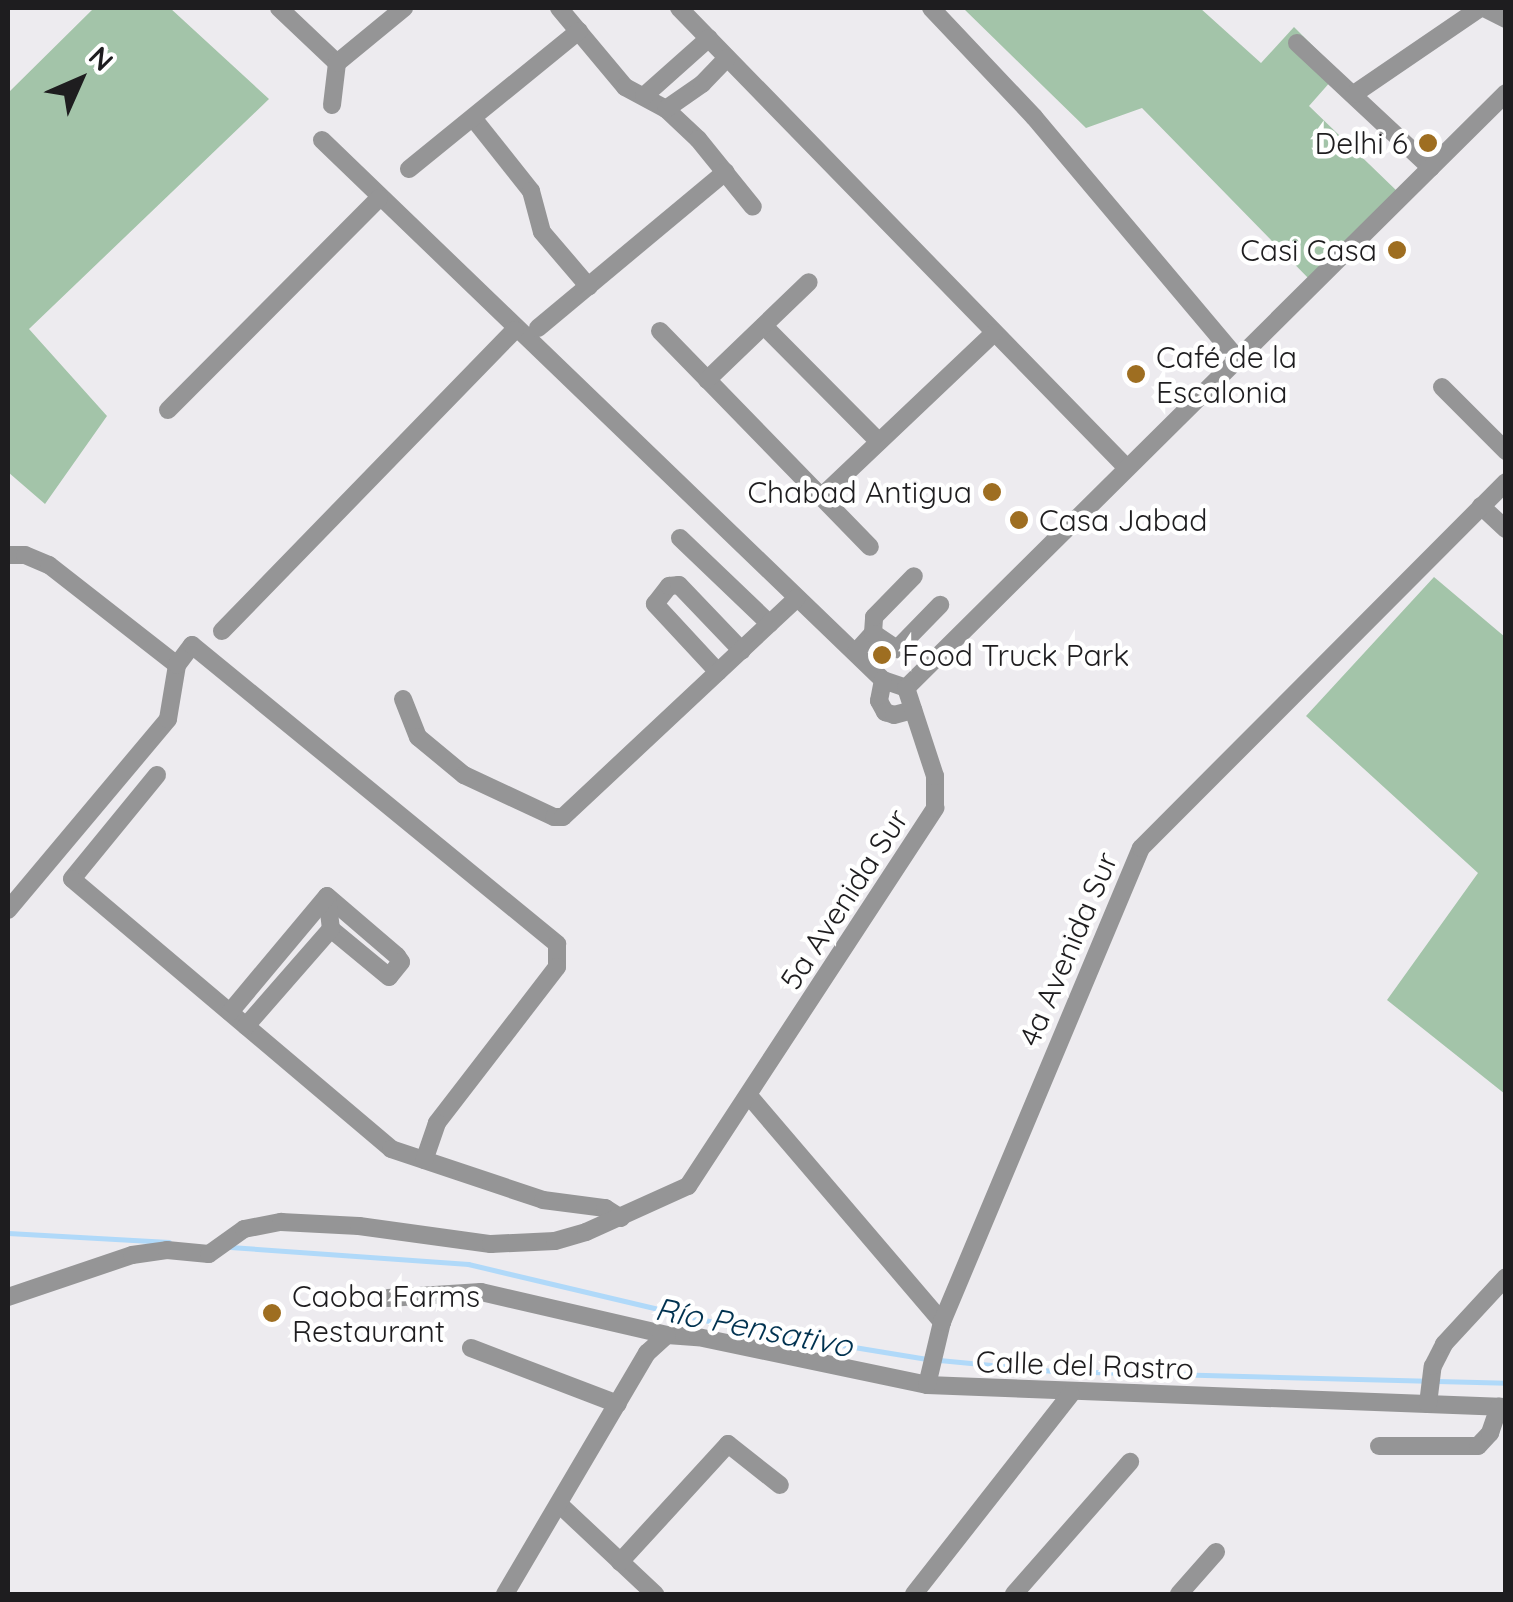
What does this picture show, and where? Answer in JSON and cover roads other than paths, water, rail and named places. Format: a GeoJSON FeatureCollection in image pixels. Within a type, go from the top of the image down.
{"type":"FeatureCollection","features":[{"type":"Feature","properties":{"kind":"street"},"geometry":{"type":"LineString","coordinates":[[279,8],[337,63]]}},
{"type":"Feature","properties":{"kind":"street"},"geometry":{"type":"LineString","coordinates":[[332,105],[337,63],[404,8]]}},
{"type":"Feature","properties":{"kind":"street"},"geometry":{"type":"LineString","coordinates":[[559,8],[625,86],[666,108],[753,207]]}},
{"type":"Feature","properties":{"kind":"street"},"geometry":{"type":"LineString","coordinates":[[679,8],[1124,466]]}},
{"type":"Feature","properties":{"kind":"street"},"geometry":{"type":"LineString","coordinates":[[931,8],[1034,117],[1236,357]]}},
{"type":"Feature","properties":{"kind":"street"},"geometry":{"type":"LineString","coordinates":[[1354,94],[1482,8],[1506,19]]}},
{"type":"Feature","properties":{"kind":"street"},"geometry":{"type":"LineString","coordinates":[[409,169],[579,31]]}},
{"type":"Feature","properties":{"kind":"street"},"geometry":{"type":"LineString","coordinates":[[644,96],[684,65],[709,38]]}},
{"type":"Feature","properties":{"kind":"street"},"geometry":{"type":"LineString","coordinates":[[1297,43],[1431,168]]}},
{"type":"Feature","properties":{"kind":"street"},"geometry":{"type":"LineString","coordinates":[[666,108],[702,84],[727,58]]}},
{"type":"Feature","properties":{"kind":"street"},"geometry":{"type":"LineString","coordinates":[[322,140],[515,330],[883,680],[906,688],[1124,466],[1506,94]]}},
{"type":"Feature","properties":{"kind":"street"},"geometry":{"type":"LineString","coordinates":[[472,118],[531,191],[542,232],[589,287]]}},
{"type":"Feature","properties":{"kind":"street"},"geometry":{"type":"LineString","coordinates":[[538,328],[725,172]]}},
{"type":"Feature","properties":{"kind":"street"},"geometry":{"type":"LineString","coordinates":[[168,410],[379,198]]}},
{"type":"Feature","properties":{"kind":"street"},"geometry":{"type":"LineString","coordinates":[[708,380],[808,282]]}},
{"type":"Feature","properties":{"kind":"street"},"geometry":{"type":"LineString","coordinates":[[764,326],[879,442]]}},
{"type":"Feature","properties":{"kind":"street"},"geometry":{"type":"LineString","coordinates":[[222,631],[515,330]]}},
{"type":"Feature","properties":{"kind":"street"},"geometry":{"type":"LineString","coordinates":[[660,332],[870,547]]}},
{"type":"Feature","properties":{"kind":"street"},"geometry":{"type":"LineString","coordinates":[[821,497],[994,333]]}},
{"type":"Feature","properties":{"kind":"street"},"geometry":{"type":"LineString","coordinates":[[1442,388],[1506,451]]}},
{"type":"Feature","properties":{"kind":"street","name":"4a Avenida Sur"},"geometry":{"type":"LineString","coordinates":[[928,1379],[945,1315],[1141,848],[1506,482]]}},
{"type":"Feature","properties":{"kind":"street"},"geometry":{"type":"LineString","coordinates":[[1482,506],[1506,529]]}},
{"type":"Feature","properties":{"kind":"street"},"geometry":{"type":"LineString","coordinates":[[680,538],[770,624]]}},
{"type":"Feature","properties":{"kind":"street"},"geometry":{"type":"LineString","coordinates":[[8,555],[26,555],[48,566],[178,665]]}},
{"type":"Feature","properties":{"kind":"street"},"geometry":{"type":"LineString","coordinates":[[856,652],[873,633],[874,617],[914,576]]}},
{"type":"Feature","properties":{"kind":"street"},"geometry":{"type":"LineString","coordinates":[[718,672],[654,604],[669,586],[679,585],[742,652]]}},
{"type":"Feature","properties":{"kind":"street"},"geometry":{"type":"LineString","coordinates":[[402,699],[418,738],[464,776],[514,801],[563,817],[797,598]]}},
{"type":"Feature","properties":{"kind":"street"},"geometry":{"type":"LineString","coordinates":[[873,633],[897,649],[940,605]]}},
{"type":"Feature","properties":{"kind":"street"},"geometry":{"type":"LineString","coordinates":[[8,910],[168,719],[178,665],[192,645],[558,944],[557,968],[437,1123],[424,1160]]}},
{"type":"Feature","properties":{"kind":"street"},"geometry":{"type":"LineString","coordinates":[[883,680],[879,701],[885,712],[894,716],[913,710]]}},
{"type":"Feature","properties":{"kind":"street","name":"5a Avenida Sur"},"geometry":{"type":"LineString","coordinates":[[8,1297],[132,1254],[167,1250],[210,1254],[234,1235],[256,1226],[309,1222],[513,1244],[554,1240],[622,1218],[688,1186],[750,1097],[934,808],[938,788],[906,688]]}},
{"type":"Feature","properties":{"kind":"street"},"geometry":{"type":"LineString","coordinates":[[157,774],[72,879],[390,1149],[544,1200],[605,1208],[622,1218]]}},
{"type":"Feature","properties":{"kind":"street"},"geometry":{"type":"LineString","coordinates":[[230,1012],[327,896]]}},
{"type":"Feature","properties":{"kind":"street"},"geometry":{"type":"LineString","coordinates":[[327,896],[398,956],[399,966],[386,978],[331,929],[327,896]]}},
{"type":"Feature","properties":{"kind":"street"},"geometry":{"type":"LineString","coordinates":[[246,1026],[331,929]]}},
{"type":"Feature","properties":{"kind":"street"},"geometry":{"type":"LineString","coordinates":[[750,1097],[928,1305],[945,1315]]}},
{"type":"Feature","properties":{"kind":"street"},"geometry":{"type":"LineString","coordinates":[[1430,1390],[1444,1344],[1506,1278]]}},
{"type":"Feature","properties":{"kind":"street","name":"Calle del Rastro"},"geometry":{"type":"LineString","coordinates":[[388,1298],[482,1292],[667,1335],[680,1334],[928,1379],[1071,1394],[1430,1390],[1502,1407]]}},
{"type":"Feature","properties":{"kind":"street"},"geometry":{"type":"LineString","coordinates":[[505,1594],[647,1353],[667,1335]]}},
{"type":"Feature","properties":{"kind":"street"},"geometry":{"type":"LineString","coordinates":[[471,1348],[618,1404]]}},
{"type":"Feature","properties":{"kind":"street"},"geometry":{"type":"LineString","coordinates":[[914,1594],[1071,1394]]}},
{"type":"Feature","properties":{"kind":"street"},"geometry":{"type":"LineString","coordinates":[[1379,1446],[1478,1446],[1490,1433],[1502,1407]]}},
{"type":"Feature","properties":{"kind":"street"},"geometry":{"type":"LineString","coordinates":[[620,1562],[728,1444],[780,1485]]}},
{"type":"Feature","properties":{"kind":"street"},"geometry":{"type":"LineString","coordinates":[[1014,1594],[1130,1462]]}},
{"type":"Feature","properties":{"kind":"street"},"geometry":{"type":"LineString","coordinates":[[559,1504],[655,1594]]}},
{"type":"Feature","properties":{"kind":"street"},"geometry":{"type":"LineString","coordinates":[[1180,1594],[1216,1552]]}},
{"type":"Feature","properties":{"kind":"waterway","name":"Río Pensativo"},"geometry":{"type":"LineString","coordinates":[[8,1233],[169,1242]]}},
{"type":"Feature","properties":{"kind":"waterway","name":"Río Pensativo"},"geometry":{"type":"LineString","coordinates":[[230,1247],[468,1264],[738,1328],[928,1359]]}},
{"type":"Feature","properties":{"kind":"waterway","name":"Río Pensativo"},"geometry":{"type":"LineString","coordinates":[[939,1360],[1053,1371],[1506,1383]]}},
{"type":"Feature","properties":{"kind":"place","name":"Delhi 6"},"geometry":{"type":"Point","coordinates":[1428,143]}},
{"type":"Feature","properties":{"kind":"place","name":"Casi Casa"},"geometry":{"type":"Point","coordinates":[1397,250]}},
{"type":"Feature","properties":{"kind":"place","name":"Café de la Escalonia"},"geometry":{"type":"Point","coordinates":[1136,374]}},
{"type":"Feature","properties":{"kind":"place","name":"Chabad Antigua"},"geometry":{"type":"Point","coordinates":[992,492]}},
{"type":"Feature","properties":{"kind":"place","name":"Casa Jabad"},"geometry":{"type":"Point","coordinates":[1019,520]}},
{"type":"Feature","properties":{"kind":"place","name":"Food Truck Park"},"geometry":{"type":"Point","coordinates":[882,655]}},
{"type":"Feature","properties":{"kind":"place","name":"Caoba Farms Restaurant"},"geometry":{"type":"Point","coordinates":[272,1313]}}]}
